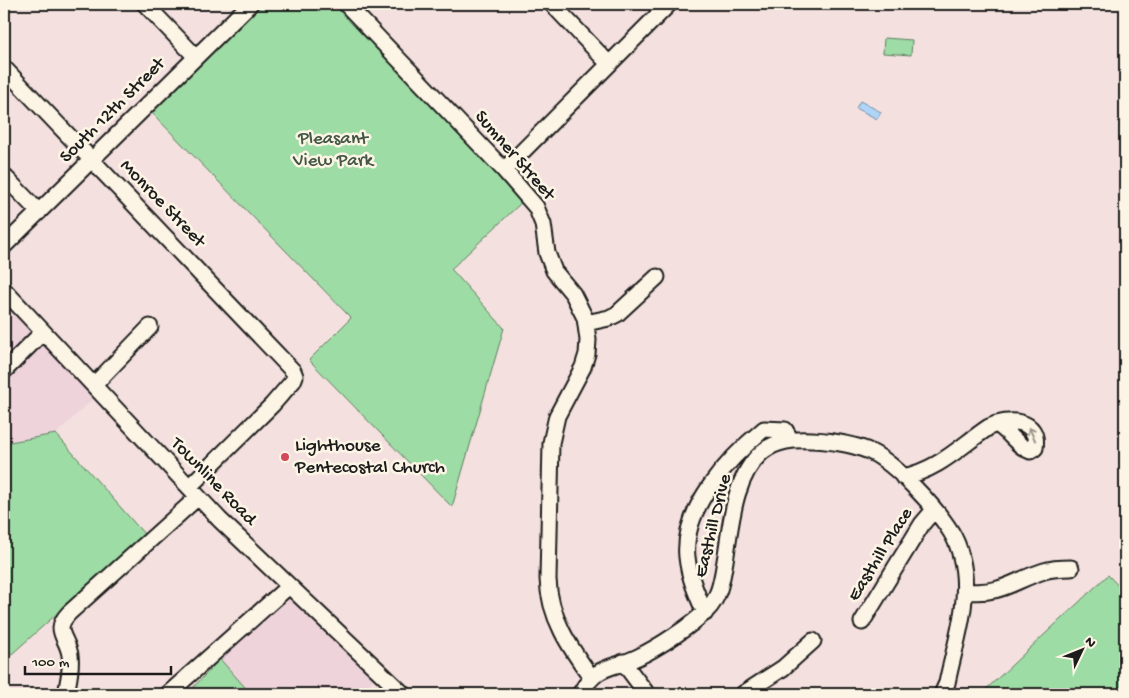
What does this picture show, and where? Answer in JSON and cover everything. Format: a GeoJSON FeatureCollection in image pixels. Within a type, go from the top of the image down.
{"type":"FeatureCollection","features":[{"type":"Feature","properties":{"kind":"street"},"geometry":{"type":"LineString","coordinates":[[145,4],[196,57]]}},
{"type":"Feature","properties":{"kind":"street","name":"South 12th Street"},"geometry":{"type":"LineString","coordinates":[[4,246],[250,4]]}},
{"type":"Feature","properties":{"kind":"street","name":"Sumner Street"},"geometry":{"type":"LineString","coordinates":[[346,4],[504,170],[539,213],[543,224],[549,261],[554,271],[579,304],[586,323],[588,340],[583,367],[557,416],[551,443],[548,579],[549,596],[557,620],[573,650],[592,678]]}},
{"type":"Feature","properties":{"kind":"street"},"geometry":{"type":"LineString","coordinates":[[552,4],[609,64]]}},
{"type":"Feature","properties":{"kind":"street"},"geometry":{"type":"LineString","coordinates":[[504,170],[668,5]]}},
{"type":"Feature","properties":{"kind":"street","name":"Monroe Street"},"geometry":{"type":"LineString","coordinates":[[4,68],[291,368],[295,376],[293,381],[272,405],[193,492]]}},
{"type":"Feature","properties":{"kind":"street"},"geometry":{"type":"LineString","coordinates":[[4,176],[39,212]]}},
{"type":"Feature","properties":{"kind":"street"},"geometry":{"type":"LineString","coordinates":[[586,323],[609,318],[617,314],[657,277]]}},
{"type":"Feature","properties":{"kind":"street","name":"Townline Road"},"geometry":{"type":"LineString","coordinates":[[4,290],[193,492],[403,694]]}},
{"type":"Feature","properties":{"kind":"street"},"geometry":{"type":"LineString","coordinates":[[94,385],[150,327]]}},
{"type":"Feature","properties":{"kind":"street"},"geometry":{"type":"LineString","coordinates":[[4,371],[43,332]]}},
{"type":"Feature","properties":{"kind":"street","name":"Easthill Place"},"geometry":{"type":"LineString","coordinates":[[903,477],[940,463],[983,431],[996,424]]}},
{"type":"Feature","properties":{"kind":"street"},"geometry":{"type":"LineString","coordinates":[[705,612],[691,580],[687,557],[688,533],[695,514],[714,480],[747,444],[764,429],[785,430],[791,440]]}},
{"type":"Feature","properties":{"kind":"street","name":"Easthill Drive"},"geometry":{"type":"LineString","coordinates":[[580,694],[592,678],[605,668],[643,654],[693,622],[715,601],[735,508],[744,478],[752,463],[763,452],[777,443],[791,440],[816,440],[858,448],[880,457],[903,477],[934,510],[951,532],[958,546],[963,564],[965,591],[947,683],[942,694]]}},
{"type":"Feature","properties":{"kind":"street"},"geometry":{"type":"LineString","coordinates":[[66,694],[70,654],[60,630],[62,621],[193,492]]}},
{"type":"Feature","properties":{"kind":"street","name":"Easthill Place"},"geometry":{"type":"LineString","coordinates":[[862,622],[922,524],[934,510]]}},
{"type":"Feature","properties":{"kind":"street"},"geometry":{"type":"LineString","coordinates":[[965,591],[997,591],[1032,575],[1050,570],[1071,568]]}},
{"type":"Feature","properties":{"kind":"street"},"geometry":{"type":"LineString","coordinates":[[168,694],[289,586]]}},
{"type":"Feature","properties":{"kind":"street"},"geometry":{"type":"LineString","coordinates":[[743,694],[783,668],[813,641]]}},
{"type":"Feature","properties":{"kind":"street"},"geometry":{"type":"LineString","coordinates":[[623,662],[647,694]]}},
{"type":"Feature","properties":{"kind":"shaded area"},"geometry":{"type":"Polygon","coordinates":[[[4,302],[95,397],[56,434],[4,443],[4,302]]]}},
{"type":"Feature","properties":{"kind":"shaded area"},"geometry":{"type":"Polygon","coordinates":[[[286,595],[374,679],[358,694],[251,694],[220,659],[286,595]]]}},
{"type":"Feature","properties":{"kind":"green space","name":"Pleasant View Park"},"geometry":{"type":"Polygon","coordinates":[[[261,4],[338,4],[478,150],[522,202],[451,269],[504,328],[452,507],[309,360],[351,318],[151,112],[261,4]]]}},
{"type":"Feature","properties":{"kind":"green space"},"geometry":{"type":"Polygon","coordinates":[[[884,38],[912,40],[911,55],[883,53],[884,38]]]}},
{"type":"Feature","properties":{"kind":"green space"},"geometry":{"type":"Polygon","coordinates":[[[56,434],[145,535],[4,661],[4,443],[56,434]]]}},
{"type":"Feature","properties":{"kind":"green space"},"geometry":{"type":"Polygon","coordinates":[[[1108,575],[1125,593],[1125,694],[981,694],[1108,575]]]}},
{"type":"Feature","properties":{"kind":"green space"},"geometry":{"type":"Polygon","coordinates":[[[220,659],[251,694],[187,694],[220,659]]]}},
{"type":"Feature","properties":{"kind":"water"},"geometry":{"type":"Polygon","coordinates":[[[860,101],[881,112],[877,119],[856,108],[860,101]]]}},
{"type":"Feature","properties":{"kind":"place","name":"Lighthouse Pentecostal Church"},"geometry":{"type":"Point","coordinates":[285,457]}}]}
